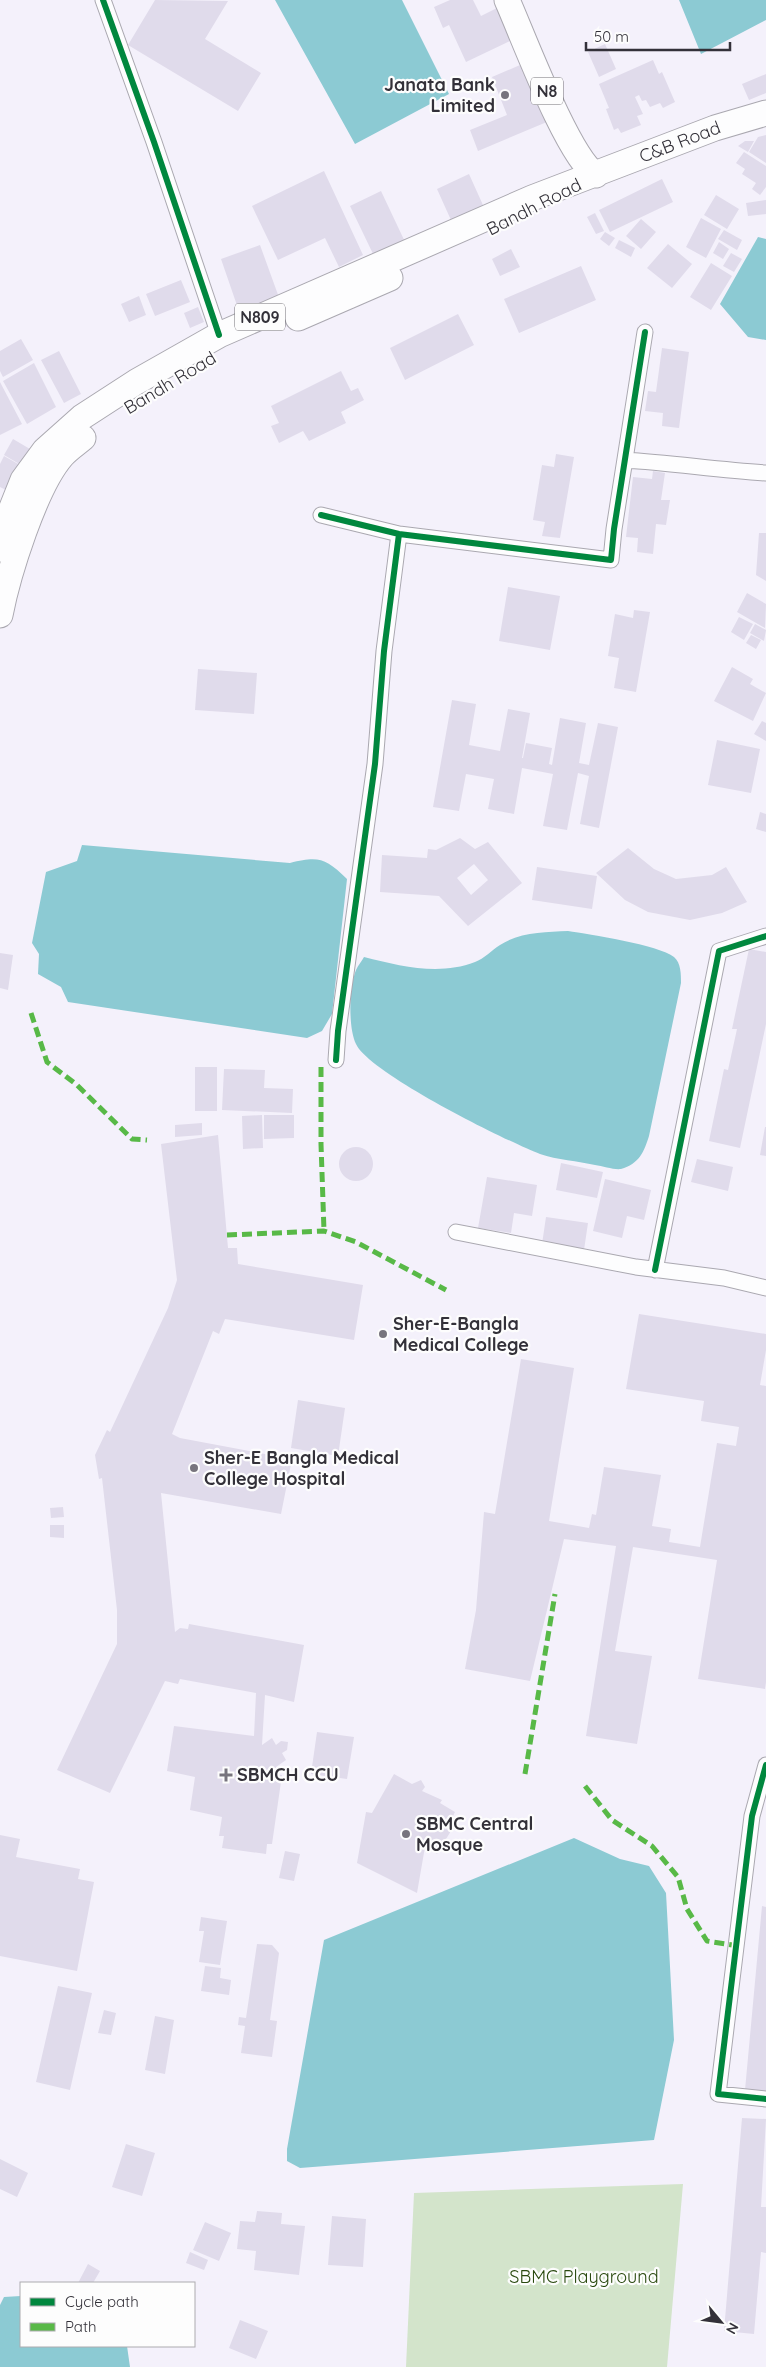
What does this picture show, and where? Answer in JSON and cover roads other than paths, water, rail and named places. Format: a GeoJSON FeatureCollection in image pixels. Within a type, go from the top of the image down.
{"type":"FeatureCollection","features":[{"type":"Feature","properties":{"kind":"highway","name":"N8"},"geometry":{"type":"LineString","coordinates":[[507,0],[569,142],[587,170],[596,175]]}},
{"type":"Feature","properties":{"kind":"highway","name":"N8"},"geometry":{"type":"LineString","coordinates":[[523,0],[583,136],[594,163],[596,175]]}},
{"type":"Feature","properties":{"kind":"highway","name":"C&B Road"},"geometry":{"type":"LineString","coordinates":[[596,175],[715,128],[766,113]]}},
{"type":"Feature","properties":{"kind":"highway","name":"Bandh Road"},"geometry":{"type":"LineString","coordinates":[[0,549],[9,515],[23,480],[45,450],[82,417],[136,382],[218,334],[532,198],[596,175]]}},
{"type":"Feature","properties":{"kind":"highway","name":"Bandh Road"},"geometry":{"type":"LineString","coordinates":[[0,615],[12,570],[34,507],[62,456],[87,434],[148,395],[224,351],[349,297],[518,218],[596,175]]}},
{"type":"Feature","properties":{"kind":"street"},"geometry":{"type":"LineString","coordinates":[[103,0],[154,142],[218,334]]}},
{"type":"Feature","properties":{"kind":"street"},"geometry":{"type":"LineString","coordinates":[[321,515],[399,534],[612,560],[614,530],[645,332]]}},
{"type":"Feature","properties":{"kind":"street"},"geometry":{"type":"LineString","coordinates":[[625,460],[668,463],[712,470],[766,473]]}},
{"type":"Feature","properties":{"kind":"street"},"geometry":{"type":"LineString","coordinates":[[336,1060],[375,764],[384,652],[399,534]]}},
{"type":"Feature","properties":{"kind":"street"},"geometry":{"type":"LineString","coordinates":[[655,1270],[719,951],[766,936]]}},
{"type":"Feature","properties":{"kind":"street"},"geometry":{"type":"LineString","coordinates":[[456,1232],[655,1270],[724,1278],[766,1288]]}},
{"type":"Feature","properties":{"kind":"street"},"geometry":{"type":"LineString","coordinates":[[766,1765],[752,1816],[718,2094],[766,2099]]}},
{"type":"Feature","properties":{"kind":"water"},"geometry":{"type":"Polygon","coordinates":[[[275,0],[402,0],[449,94],[355,144],[275,0]]]}},
{"type":"Feature","properties":{"kind":"water"},"geometry":{"type":"Polygon","coordinates":[[[679,0],[766,0],[766,20],[701,54],[679,0]]]}},
{"type":"Feature","properties":{"kind":"water"},"geometry":{"type":"Polygon","coordinates":[[[758,237],[766,239],[766,340],[748,337],[720,304],[758,237]]]}},
{"type":"Feature","properties":{"kind":"water"},"geometry":{"type":"Polygon","coordinates":[[[82,845],[290,863],[315,859],[321,860],[333,867],[347,879],[332,1014],[322,1031],[307,1038],[68,1002],[61,987],[38,974],[39,954],[32,943],[46,872],[77,861],[82,845]]]}},
{"type":"Feature","properties":{"kind":"water"},"geometry":{"type":"Polygon","coordinates":[[[568,931],[654,948],[674,957],[680,969],[681,983],[649,1136],[640,1157],[632,1164],[621,1169],[540,1154],[470,1121],[385,1072],[366,1057],[353,1037],[350,1007],[352,986],[356,970],[364,957],[391,964],[420,968],[448,968],[478,961],[500,945],[516,937],[568,931]]]}},
{"type":"Feature","properties":{"kind":"water"},"geometry":{"type":"Polygon","coordinates":[[[574,1838],[620,1859],[649,1866],[666,1893],[674,2040],[654,2140],[300,2168],[287,2161],[287,2149],[324,1940],[574,1838]]]}},
{"type":"Feature","properties":{"kind":"water"},"geometry":{"type":"Polygon","coordinates":[[[20,2296],[20,2347],[127,2347],[130,2367],[0,2367],[0,2305],[4,2297],[20,2296]]]}},
{"type":"Feature","properties":{"kind":"place","name":"Janata Bank Limited"},"geometry":{"type":"Point","coordinates":[505,95]}},
{"type":"Feature","properties":{"kind":"place","name":"Sher-E-Bangla Medical College"},"geometry":{"type":"Point","coordinates":[383,1334]}},
{"type":"Feature","properties":{"kind":"place","name":"Sher-E Bangla Medical College Hospital"},"geometry":{"type":"Point","coordinates":[194,1468]}},
{"type":"Feature","properties":{"kind":"place","name":"SBMCH CCU"},"geometry":{"type":"Point","coordinates":[226,1775]}},
{"type":"Feature","properties":{"kind":"place","name":"SBMC Central Mosque"},"geometry":{"type":"Point","coordinates":[406,1834]}},
{"type":"Feature","properties":{"kind":"park label","name":"SBMC Playground"},"geometry":{"type":"Point","coordinates":[584,2277]}}]}
